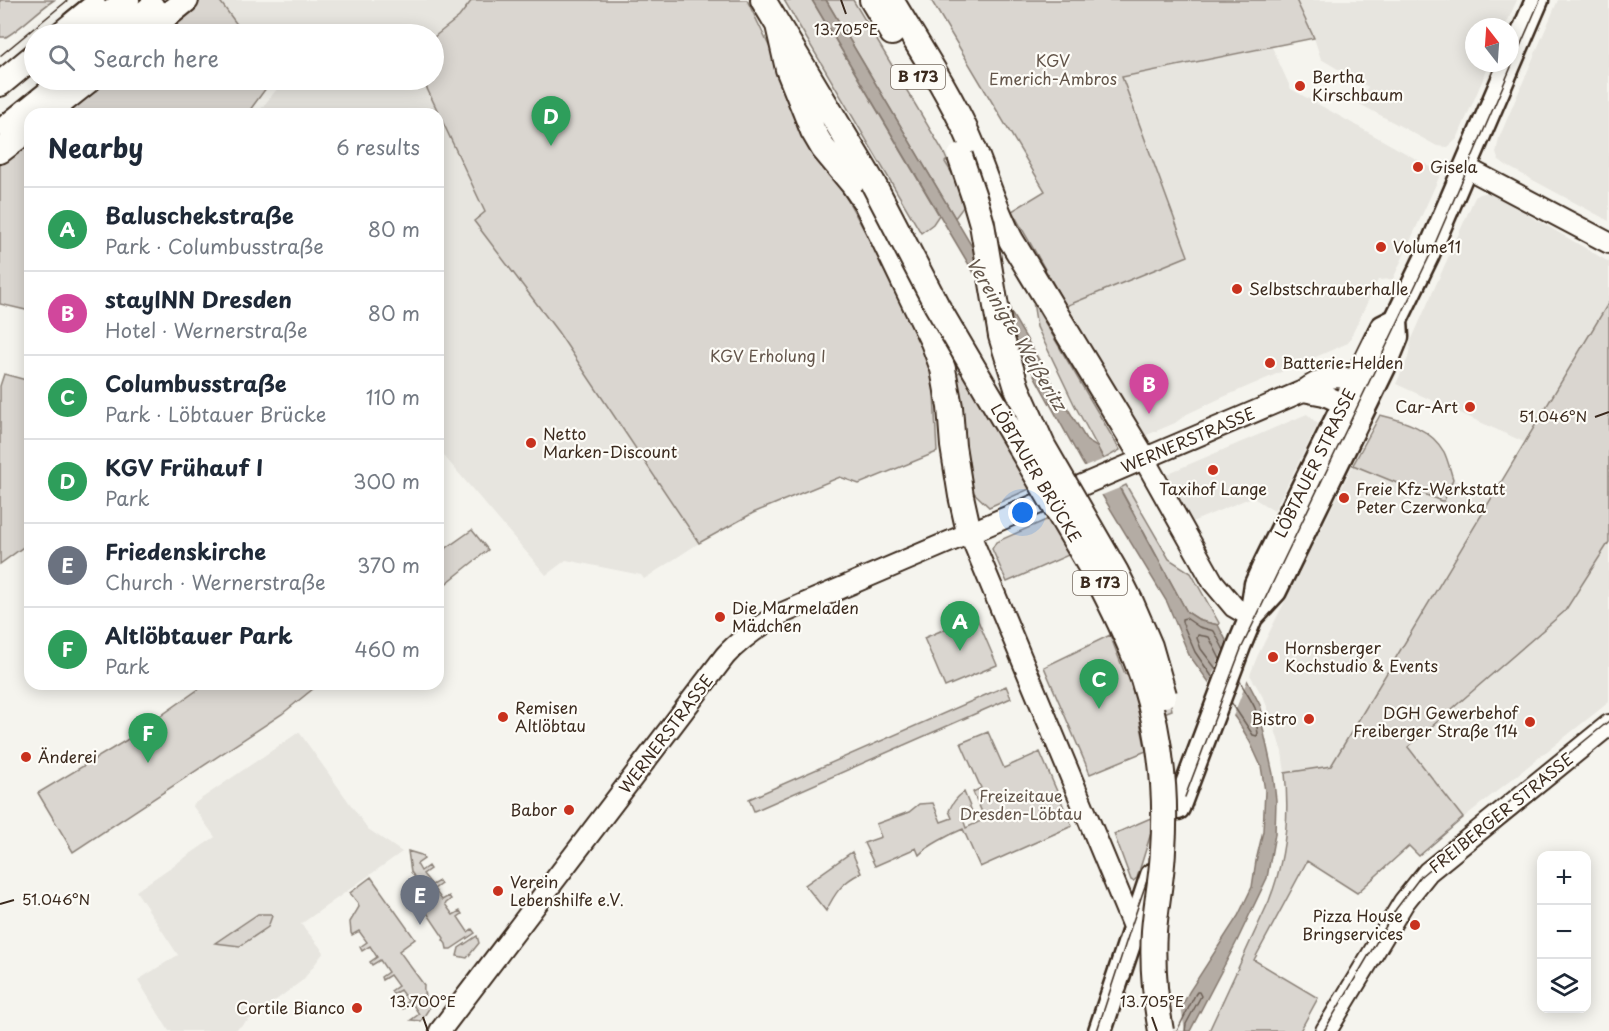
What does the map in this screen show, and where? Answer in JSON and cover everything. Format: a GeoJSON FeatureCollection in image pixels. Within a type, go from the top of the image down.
{"type":"FeatureCollection","features":[{"type":"Feature","properties":{"kind":"main road"},"geometry":{"type":"LineString","coordinates":[[73,24],[103,0]]}},
{"type":"Feature","properties":{"kind":"main road"},"geometry":{"type":"LineString","coordinates":[[97,24],[127,0]]}},
{"type":"Feature","properties":{"kind":"main road"},"geometry":{"type":"LineString","coordinates":[[132,24],[161,0]]}},
{"type":"Feature","properties":{"kind":"main road"},"geometry":{"type":"LineString","coordinates":[[156,24],[186,0]]}},
{"type":"Feature","properties":{"kind":"main road","name":"B 173"},"geometry":{"type":"LineString","coordinates":[[763,0],[778,25]]}},
{"type":"Feature","properties":{"kind":"main road","name":"LÖBTAUER BRÜCKE"},"geometry":{"type":"LineString","coordinates":[[872,0],[940,114],[960,156],[982,224],[1001,336],[1017,388],[1032,425],[1116,572],[1150,646],[1165,700],[1177,770],[1178,854],[1171,914],[1169,963],[1176,1031]]}},
{"type":"Feature","properties":{"kind":"main road"},"geometry":{"type":"LineString","coordinates":[[891,0],[959,117],[1011,240],[1135,462]]}},
{"type":"Feature","properties":{"kind":"main road","name":"LÖBTAUER STRASSE"},"geometry":{"type":"LineString","coordinates":[[1519,42],[1537,0]]}},
{"type":"Feature","properties":{"kind":"main road"},"geometry":{"type":"LineString","coordinates":[[778,25],[788,69],[813,131],[823,148],[853,184],[866,204],[933,342],[943,369],[950,407],[953,446],[969,532]]}},
{"type":"Feature","properties":{"kind":"main road","name":"LÖBTAUER BRÜCKE"},"geometry":{"type":"LineString","coordinates":[[778,25],[873,183],[937,306],[1100,583],[1143,678],[1154,722],[1164,800],[1163,850],[1154,933],[1155,992],[1161,1031]]}},
{"type":"Feature","properties":{"kind":"main road"},"geometry":{"type":"LineString","coordinates":[[0,84],[24,64]]}},
{"type":"Feature","properties":{"kind":"main road","name":"LÖBTAUER STRASSE"},"geometry":{"type":"LineString","coordinates":[[1251,617],[1275,591],[1362,391],[1397,338],[1396,320],[1428,254],[1506,72]]}},
{"type":"Feature","properties":{"kind":"main road"},"geometry":{"type":"LineString","coordinates":[[9,131],[28,90]]}},
{"type":"Feature","properties":{"kind":"main road"},"geometry":{"type":"LineString","coordinates":[[34,108],[54,90]]}},
{"type":"Feature","properties":{"kind":"main road"},"geometry":{"type":"LineString","coordinates":[[54,108],[76,90]]}},
{"type":"Feature","properties":{"kind":"main road"},"geometry":{"type":"LineString","coordinates":[[9,131],[24,117]]}},
{"type":"Feature","properties":{"kind":"main road","name":"LÖBTAUER STRASSE"},"geometry":{"type":"LineString","coordinates":[[1178,808],[1251,617],[1256,584],[1344,404],[1362,391]]}},
{"type":"Feature","properties":{"kind":"main road"},"geometry":{"type":"LineString","coordinates":[[1100,1031],[1152,875]]}},
{"type":"Feature","properties":{"kind":"street"},"geometry":{"type":"LineString","coordinates":[[1465,167],[1608,242]]}},
{"type":"Feature","properties":{"kind":"street","name":"WERNERSTRASSE"},"geometry":{"type":"LineString","coordinates":[[1073,489],[1303,392],[1313,384],[1327,379],[1341,376],[1362,391]]}},
{"type":"Feature","properties":{"kind":"street"},"geometry":{"type":"LineString","coordinates":[[1303,392],[1324,395],[1344,404]]}},
{"type":"Feature","properties":{"kind":"street"},"geometry":{"type":"LineString","coordinates":[[1135,462],[1213,582],[1234,607],[1251,617]]}},
{"type":"Feature","properties":{"kind":"street","name":"WERNERSTRASSE"},"geometry":{"type":"LineString","coordinates":[[440,1031],[724,656],[743,638],[778,615],[1042,502]]}},
{"type":"Feature","properties":{"kind":"street"},"geometry":{"type":"LineString","coordinates":[[969,532],[1134,929]]}},
{"type":"Feature","properties":{"kind":"street","name":"FREIBERGER STRASSE"},"geometry":{"type":"LineString","coordinates":[[1326,1031],[1404,902],[1428,872],[1609,725]]}},
{"type":"Feature","properties":{"kind":"shaded area"},"geometry":{"type":"Polygon","coordinates":[[[219,0],[472,0],[459,17],[444,29],[444,24],[237,24],[219,0]]]}},
{"type":"Feature","properties":{"kind":"shaded area"},"geometry":{"type":"Polygon","coordinates":[[[1296,0],[1517,0],[1509,18],[1465,18],[1465,72],[1486,72],[1457,139],[1448,147],[1437,146],[1356,102],[1368,87],[1321,59],[1296,0]]]}},
{"type":"Feature","properties":{"kind":"shaded area"},"geometry":{"type":"Polygon","coordinates":[[[1558,0],[1609,0],[1609,221],[1507,166],[1498,159],[1496,153],[1499,138],[1558,0]]]}},
{"type":"Feature","properties":{"kind":"shaded area"},"geometry":{"type":"Polygon","coordinates":[[[1272,47],[1291,89],[1441,173],[1393,279],[1378,280],[1348,343],[1221,398],[1187,414],[1175,423],[1147,435],[1139,433],[1066,306],[1188,256],[1122,77],[1272,47]]]}},
{"type":"Feature","properties":{"kind":"shaded area"},"geometry":{"type":"Polygon","coordinates":[[[276,90],[428,90],[436,108],[262,108],[276,90]]]}},
{"type":"Feature","properties":{"kind":"shaded area"},"geometry":{"type":"Polygon","coordinates":[[[444,125],[485,213],[474,221],[558,332],[699,543],[644,579],[641,575],[566,560],[546,575],[444,456],[444,125]]]}},
{"type":"Feature","properties":{"kind":"shaded area"},"geometry":{"type":"Polygon","coordinates":[[[1489,192],[1609,262],[1609,302],[1524,442],[1396,384],[1408,358],[1411,341],[1475,197],[1489,192]]]}},
{"type":"Feature","properties":{"kind":"shaded area"},"geometry":{"type":"Polygon","coordinates":[[[1307,414],[1318,424],[1274,511],[1252,497],[1192,522],[1167,475],[1307,414]]]}},
{"type":"Feature","properties":{"kind":"shaded area"},"geometry":{"type":"Polygon","coordinates":[[[1353,465],[1441,501],[1444,500],[1453,479],[1490,499],[1331,766],[1285,773],[1282,752],[1271,717],[1250,675],[1353,465]]]}},
{"type":"Feature","properties":{"kind":"shaded area"},"geometry":{"type":"Polygon","coordinates":[[[1609,542],[1609,702],[1463,818],[1408,747],[1565,611],[1609,542]]]}},
{"type":"Feature","properties":{"kind":"shaded area"},"geometry":{"type":"Polygon","coordinates":[[[299,732],[368,829],[402,852],[301,924],[324,952],[303,980],[234,1031],[169,1031],[138,980],[178,955],[136,891],[215,837],[192,805],[299,732]]]}},
{"type":"Feature","properties":{"kind":"green space"},"geometry":{"type":"Polygon","coordinates":[[[0,0],[54,0],[12,33],[6,37],[0,37],[0,0]]]}},
{"type":"Feature","properties":{"kind":"green space"},"geometry":{"type":"Polygon","coordinates":[[[199,0],[219,0],[237,24],[169,24],[199,0]]]}},
{"type":"Feature","properties":{"kind":"green space","name":"KGV Erholung I"},"geometry":{"type":"Polygon","coordinates":[[[472,0],[747,0],[770,48],[799,124],[847,199],[879,257],[922,346],[933,374],[937,452],[859,484],[840,477],[753,513],[699,543],[558,332],[474,221],[485,212],[444,125],[444,108],[436,108],[428,90],[444,90],[444,29],[459,17],[472,0]]]}},
{"type":"Feature","properties":{"kind":"green space"},"geometry":{"type":"Polygon","coordinates":[[[784,0],[812,0],[939,215],[933,224],[921,233],[784,0]]]}},
{"type":"Feature","properties":{"kind":"green space"},"geometry":{"type":"Polygon","coordinates":[[[826,0],[853,0],[943,151],[947,160],[945,162],[967,202],[955,218],[826,0]]]}},
{"type":"Feature","properties":{"kind":"green space","name":"KGV Emerich-Ambros"},"geometry":{"type":"Polygon","coordinates":[[[931,0],[1296,0],[1314,38],[1122,77],[1188,256],[1066,306],[1012,211],[1045,191],[931,0]]]}},
{"type":"Feature","properties":{"kind":"green space"},"geometry":{"type":"Polygon","coordinates":[[[91,90],[265,90],[251,108],[68,108],[91,90]]]}},
{"type":"Feature","properties":{"kind":"green space"},"geometry":{"type":"Polygon","coordinates":[[[24,144],[24,310],[0,304],[0,164],[24,144]]]}},
{"type":"Feature","properties":{"kind":"green space"},"geometry":{"type":"Polygon","coordinates":[[[1033,302],[1120,450],[1104,459],[1074,404],[1037,327],[1033,302]]]}},
{"type":"Feature","properties":{"kind":"green space"},"geometry":{"type":"Polygon","coordinates":[[[1609,302],[1609,542],[1565,611],[1408,747],[1463,818],[1419,856],[1409,846],[1357,893],[1307,861],[1254,960],[1318,998],[1300,1031],[1209,1031],[1269,901],[1279,870],[1285,838],[1287,806],[1285,773],[1331,766],[1609,302]]]}},
{"type":"Feature","properties":{"kind":"green space"},"geometry":{"type":"Polygon","coordinates":[[[965,368],[1034,487],[989,507],[972,491],[953,377],[965,368]]]}},
{"type":"Feature","properties":{"kind":"green space"},"geometry":{"type":"Polygon","coordinates":[[[4,374],[24,379],[24,546],[0,564],[0,386],[4,374]]]}},
{"type":"Feature","properties":{"kind":"green space"},"geometry":{"type":"Polygon","coordinates":[[[1380,415],[1416,427],[1439,444],[1453,479],[1444,501],[1353,465],[1380,415]]]}},
{"type":"Feature","properties":{"kind":"green space"},"geometry":{"type":"Polygon","coordinates":[[[1126,485],[1169,559],[1191,573],[1219,623],[1218,625],[1201,621],[1187,612],[1120,488],[1126,485]]]}},
{"type":"Feature","properties":{"kind":"green space"},"geometry":{"type":"Polygon","coordinates":[[[1053,517],[1073,553],[1007,582],[992,549],[996,542],[1053,517]]]}},
{"type":"Feature","properties":{"kind":"green space"},"geometry":{"type":"Polygon","coordinates":[[[472,530],[488,550],[444,585],[444,550],[472,530]]]}},
{"type":"Feature","properties":{"kind":"green space"},"geometry":{"type":"Polygon","coordinates":[[[976,616],[997,665],[945,687],[924,638],[976,616]]]}},
{"type":"Feature","properties":{"kind":"green space"},"geometry":{"type":"Polygon","coordinates":[[[1110,635],[1125,674],[1161,658],[1172,710],[1140,722],[1146,751],[1090,774],[1044,667],[1110,635]]]}},
{"type":"Feature","properties":{"kind":"green space"},"geometry":{"type":"Polygon","coordinates":[[[1006,686],[1011,698],[754,811],[749,799],[1006,686]]]}},
{"type":"Feature","properties":{"kind":"green space"},"geometry":{"type":"Polygon","coordinates":[[[197,690],[312,690],[282,714],[73,852],[38,793],[125,741],[197,690]]]}},
{"type":"Feature","properties":{"kind":"green space","name":"Freizeitaue Dresden-Löbtau"},"geometry":{"type":"Polygon","coordinates":[[[988,732],[1004,768],[1040,752],[1072,826],[980,867],[963,829],[933,844],[919,855],[916,848],[875,866],[864,843],[881,837],[876,824],[909,812],[919,804],[933,803],[941,822],[952,818],[950,808],[964,792],[973,814],[963,819],[966,828],[985,819],[973,792],[981,788],[961,743],[988,732]]]}},
{"type":"Feature","properties":{"kind":"green space"},"geometry":{"type":"Polygon","coordinates":[[[1153,817],[1151,833],[1137,878],[1133,881],[1114,834],[1153,817]]]}},
{"type":"Feature","properties":{"kind":"green space"},"geometry":{"type":"Polygon","coordinates":[[[408,851],[421,855],[424,859],[417,864],[421,871],[428,866],[430,869],[423,874],[432,885],[439,881],[441,884],[434,889],[442,900],[449,896],[451,899],[445,904],[453,915],[460,911],[462,914],[458,917],[468,932],[472,929],[475,933],[451,949],[447,949],[444,938],[415,895],[423,889],[411,872],[408,851]]]}},
{"type":"Feature","properties":{"kind":"green space"},"geometry":{"type":"Polygon","coordinates":[[[852,852],[861,873],[840,889],[826,911],[805,885],[852,852]]]}},
{"type":"Feature","properties":{"kind":"green space"},"geometry":{"type":"Polygon","coordinates":[[[371,877],[415,939],[399,951],[424,985],[425,997],[430,1007],[421,1021],[411,1020],[419,1014],[412,1003],[403,1009],[401,1006],[408,1001],[400,990],[393,994],[391,991],[398,986],[390,975],[382,980],[381,977],[388,972],[380,960],[372,965],[370,962],[377,957],[370,946],[362,951],[360,947],[367,942],[359,931],[352,935],[351,933],[350,922],[359,907],[350,893],[371,877]]]}},
{"type":"Feature","properties":{"kind":"green space"},"geometry":{"type":"Polygon","coordinates":[[[258,914],[271,914],[268,927],[240,946],[215,943],[258,914]]]}},
{"type":"Feature","properties":{"kind":"green space"},"geometry":{"type":"Polygon","coordinates":[[[477,936],[479,943],[467,958],[457,956],[459,948],[477,936]]]}},
{"type":"Feature","properties":{"kind":"water","name":"Vereinigte Weißeritz"},"geometry":{"type":"Polygon","coordinates":[[[812,0],[826,0],[1087,441],[1097,447],[1187,612],[1201,621],[1218,625],[1260,705],[1276,800],[1275,834],[1267,878],[1190,1031],[1170,1031],[1189,992],[1238,916],[1252,887],[1263,831],[1265,791],[1261,766],[1239,723],[1189,655],[1167,602],[1082,462],[1013,337],[812,0]]]}},
{"type":"Feature","properties":{"kind":"pier"},"geometry":{"type":"Polygon","coordinates":[[[1107,458],[1122,487],[1100,496],[1082,468],[1107,458]]]}},
{"type":"Feature","properties":{"kind":"pier"},"geometry":{"type":"Polygon","coordinates":[[[1228,637],[1248,678],[1232,719],[1208,686],[1228,637]]]}},
{"type":"Feature","properties":{"kind":"pier"},"geometry":{"type":"Polygon","coordinates":[[[1180,1002],[1185,1031],[1167,1031],[1171,1020],[1180,1002]]]}},
{"type":"Feature","properties":{"kind":"tram line"},"geometry":{"type":"LineString","coordinates":[[39,24],[68,0]]}},
{"type":"Feature","properties":{"kind":"tram line"},"geometry":{"type":"LineString","coordinates":[[64,14],[81,0]]}},
{"type":"Feature","properties":{"kind":"tram line"},"geometry":{"type":"LineString","coordinates":[[1185,797],[1241,649],[1430,255],[1540,0]]}},
{"type":"Feature","properties":{"kind":"tram line"},"geometry":{"type":"LineString","coordinates":[[0,56],[24,36]]}},
{"type":"Feature","properties":{"kind":"tram line"},"geometry":{"type":"LineString","coordinates":[[1324,1031],[1396,909],[1421,876],[1609,721]]}},
{"type":"Feature","properties":{"kind":"tram line"},"geometry":{"type":"LineString","coordinates":[[1097,1031],[1153,863]]}},
{"type":"Feature","properties":{"kind":"place","name":"Bertha Kirschbaum"},"geometry":{"type":"Point","coordinates":[1300,86]}},
{"type":"Feature","properties":{"kind":"place","name":"KGV Frühauf I"},"geometry":{"type":"Point","coordinates":[551,146]}},
{"type":"Feature","properties":{"kind":"place","name":"Gisela"},"geometry":{"type":"Point","coordinates":[1418,167]}},
{"type":"Feature","properties":{"kind":"place","name":"Volume11"},"geometry":{"type":"Point","coordinates":[1381,247]}},
{"type":"Feature","properties":{"kind":"place","name":"Selbstschrauberhalle"},"geometry":{"type":"Point","coordinates":[1237,289]}},
{"type":"Feature","properties":{"kind":"place","name":"Batterie-Helden"},"geometry":{"type":"Point","coordinates":[1270,363]}},
{"type":"Feature","properties":{"kind":"place","name":"Car-Art"},"geometry":{"type":"Point","coordinates":[1470,407]}},
{"type":"Feature","properties":{"kind":"place","name":"stayINN Dresden"},"geometry":{"type":"Point","coordinates":[1149,414]}},
{"type":"Feature","properties":{"kind":"place","name":"Netto Marken-Discount"},"geometry":{"type":"Point","coordinates":[531,443]}},
{"type":"Feature","properties":{"kind":"place","name":"Taxihof Lange"},"geometry":{"type":"Point","coordinates":[1213,470]}},
{"type":"Feature","properties":{"kind":"place","name":"Freie Kfz-Werkstatt Peter Czerwonka"},"geometry":{"type":"Point","coordinates":[1344,498]}},
{"type":"Feature","properties":{"kind":"place","name":"Die Marmeladen Mädchen"},"geometry":{"type":"Point","coordinates":[720,617]}},
{"type":"Feature","properties":{"kind":"place","name":"Baluschekstraße"},"geometry":{"type":"Point","coordinates":[960,651]}},
{"type":"Feature","properties":{"kind":"place","name":"Hornsberger Kochstudio & Events"},"geometry":{"type":"Point","coordinates":[1273,657]}},
{"type":"Feature","properties":{"kind":"place","name":"Columbusstraße"},"geometry":{"type":"Point","coordinates":[1099,709]}},
{"type":"Feature","properties":{"kind":"place","name":"Remisen Altlöbtau"},"geometry":{"type":"Point","coordinates":[503,717]}},
{"type":"Feature","properties":{"kind":"place","name":"Bistro"},"geometry":{"type":"Point","coordinates":[1309,719]}},
{"type":"Feature","properties":{"kind":"place","name":"DGH Gewerbehof Freiberger Straße 114"},"geometry":{"type":"Point","coordinates":[1530,722]}},
{"type":"Feature","properties":{"kind":"place","name":"Änderei"},"geometry":{"type":"Point","coordinates":[26,757]}},
{"type":"Feature","properties":{"kind":"place","name":"Altlöbtauer Park"},"geometry":{"type":"Point","coordinates":[148,763]}},
{"type":"Feature","properties":{"kind":"place","name":"Babor"},"geometry":{"type":"Point","coordinates":[569,810]}},
{"type":"Feature","properties":{"kind":"place","name":"Verein Lebenshilfe e.V."},"geometry":{"type":"Point","coordinates":[498,891]}},
{"type":"Feature","properties":{"kind":"place","name":"Friedenskirche"},"geometry":{"type":"Point","coordinates":[420,925]}},
{"type":"Feature","properties":{"kind":"place","name":"Pizza House Bringservices"},"geometry":{"type":"Point","coordinates":[1415,925]}},
{"type":"Feature","properties":{"kind":"place","name":"Cortile Bianco"},"geometry":{"type":"Point","coordinates":[357,1008]}}]}
